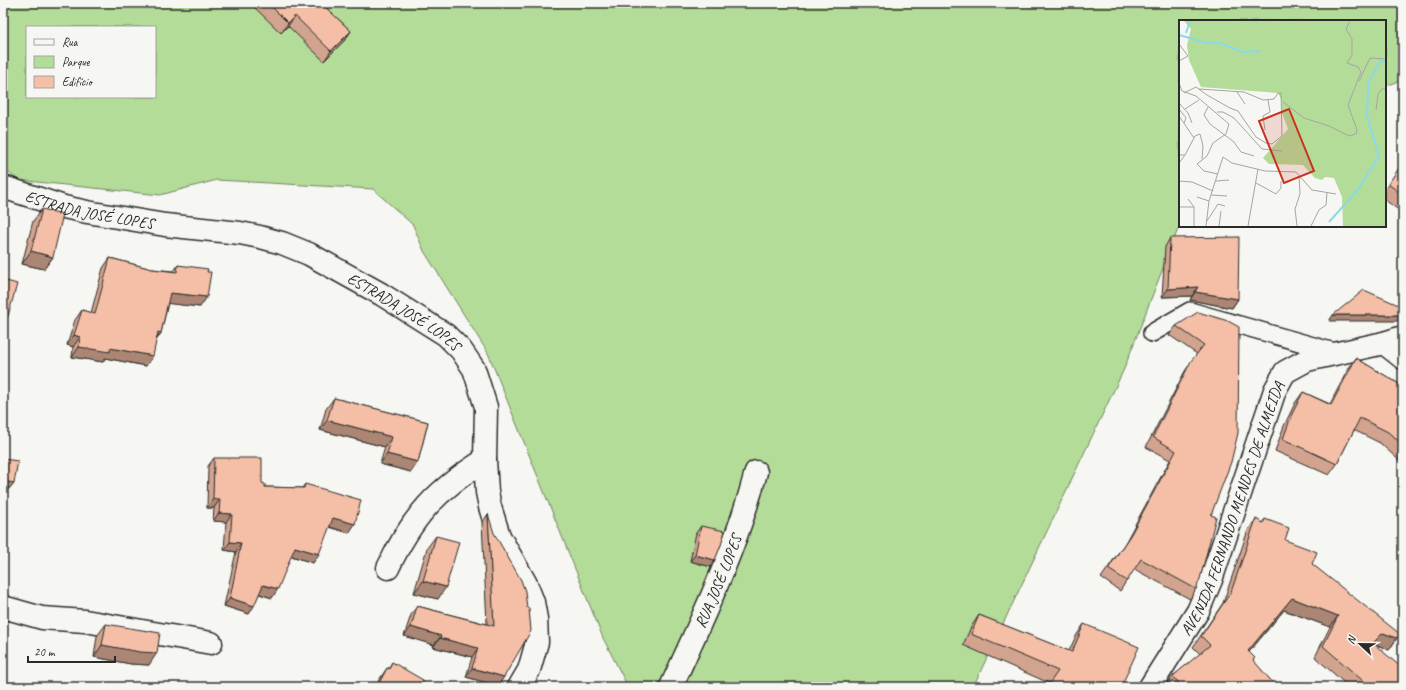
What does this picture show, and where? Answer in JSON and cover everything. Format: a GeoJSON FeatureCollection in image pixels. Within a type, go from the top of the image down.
{"type":"FeatureCollection","features":[{"type":"Feature","properties":{"kind":"street","name":"ESTRADA JOSÉ LOPES"},"geometry":{"type":"LineString","coordinates":[[3,187],[64,207],[87,212],[158,224],[240,233],[260,237],[309,254],[381,294],[446,335],[461,350],[474,369],[486,407],[485,460],[487,492],[499,536],[526,584],[533,602],[536,619],[537,642],[529,670],[519,687]]}},
{"type":"Feature","properties":{"kind":"street"},"geometry":{"type":"LineString","coordinates":[[1393,340],[1403,358]]}},
{"type":"Feature","properties":{"kind":"street","name":"AVENIDA FERNANDO MENDES DE ALMEIDA"},"geometry":{"type":"LineString","coordinates":[[1150,687],[1198,611],[1211,580],[1275,390],[1285,372],[1307,360],[1393,340]]}},
{"type":"Feature","properties":{"kind":"street"},"geometry":{"type":"LineString","coordinates":[[388,568],[401,543],[425,507],[464,473],[485,460]]}},
{"type":"Feature","properties":{"kind":"street","name":"RUA JOSÉ LOPES"},"geometry":{"type":"LineString","coordinates":[[671,687],[696,633],[724,566],[751,493],[756,472]]}},
{"type":"Feature","properties":{"kind":"street"},"geometry":{"type":"LineString","coordinates":[[3,607],[42,618],[85,620],[212,643]]}},
{"type":"Feature","properties":{"kind":"lane"},"geometry":{"type":"LineString","coordinates":[[1152,333],[1190,311],[1338,353]]}},
{"type":"Feature","properties":{"kind":"green space"},"geometry":{"type":"Polygon","coordinates":[[[3,3],[1403,3],[1403,80],[1386,86],[1386,20],[1179,20],[1179,227],[1124,369],[973,687],[628,687],[603,638],[488,353],[424,251],[413,225],[373,189],[217,180],[160,195],[18,180],[3,168],[3,3]]]}},
{"type":"Feature","properties":{"kind":"building"},"geometry":{"type":"Polygon","coordinates":[[[268,3],[321,3],[351,31],[331,51],[295,16],[288,23],[268,3]]]}},
{"type":"Feature","properties":{"kind":"building"},"geometry":{"type":"Polygon","coordinates":[[[1402,164],[1403,165],[1403,195],[1388,184],[1402,164]]]}},
{"type":"Feature","properties":{"kind":"building"},"geometry":{"type":"Polygon","coordinates":[[[42,209],[63,214],[53,257],[31,251],[42,209]]]}},
{"type":"Feature","properties":{"kind":"building"},"geometry":{"type":"Polygon","coordinates":[[[1239,237],[1238,299],[1195,292],[1198,287],[1168,289],[1170,238],[1239,237]]]}},
{"type":"Feature","properties":{"kind":"building"},"geometry":{"type":"Polygon","coordinates":[[[110,258],[152,269],[177,272],[178,265],[208,269],[207,272],[211,272],[207,297],[170,293],[161,333],[158,332],[153,356],[110,348],[110,352],[79,347],[80,337],[74,335],[82,310],[95,314],[110,258]]]}},
{"type":"Feature","properties":{"kind":"building"},"geometry":{"type":"Polygon","coordinates":[[[3,280],[17,284],[8,316],[3,315],[3,280]]]}},
{"type":"Feature","properties":{"kind":"building"},"geometry":{"type":"Polygon","coordinates":[[[1364,290],[1403,307],[1403,315],[1333,315],[1364,290]]]}},
{"type":"Feature","properties":{"kind":"building"},"geometry":{"type":"Polygon","coordinates":[[[1198,312],[1228,321],[1239,327],[1238,433],[1231,462],[1211,515],[1216,517],[1196,589],[1141,559],[1127,581],[1108,569],[1131,534],[1176,451],[1153,437],[1191,361],[1204,345],[1176,326],[1198,312]]]}},
{"type":"Feature","properties":{"kind":"building"},"geometry":{"type":"Polygon","coordinates":[[[1356,358],[1401,385],[1403,383],[1403,445],[1388,432],[1360,418],[1337,464],[1283,439],[1292,414],[1303,392],[1331,405],[1356,358]]]}},
{"type":"Feature","properties":{"kind":"building"},"geometry":{"type":"Polygon","coordinates":[[[334,398],[428,422],[418,462],[387,454],[392,437],[327,420],[334,398]]]}},
{"type":"Feature","properties":{"kind":"building"},"geometry":{"type":"Polygon","coordinates":[[[214,458],[262,458],[262,483],[265,484],[265,487],[304,488],[305,484],[361,500],[355,524],[333,518],[319,554],[295,547],[278,589],[263,585],[254,606],[230,598],[241,543],[230,542],[232,514],[219,513],[220,499],[213,499],[214,458]]]}},
{"type":"Feature","properties":{"kind":"building"},"geometry":{"type":"Polygon","coordinates":[[[3,459],[18,461],[14,483],[3,481],[3,459]]]}},
{"type":"Feature","properties":{"kind":"building"},"geometry":{"type":"Polygon","coordinates":[[[488,514],[494,533],[521,580],[525,591],[527,608],[529,608],[531,631],[504,677],[472,668],[478,648],[440,638],[441,636],[411,627],[417,606],[494,626],[488,514]]]}},
{"type":"Feature","properties":{"kind":"building"},"geometry":{"type":"Polygon","coordinates":[[[1256,519],[1263,523],[1265,519],[1289,528],[1285,540],[1317,552],[1312,564],[1400,634],[1397,638],[1383,633],[1373,643],[1403,669],[1403,687],[1370,687],[1323,646],[1338,616],[1292,598],[1248,651],[1255,658],[1253,660],[1273,683],[1269,687],[1182,687],[1173,676],[1210,645],[1201,636],[1231,592],[1256,519]]]}},
{"type":"Feature","properties":{"kind":"building"},"geometry":{"type":"Polygon","coordinates":[[[701,526],[725,531],[715,560],[695,555],[701,526]]]}},
{"type":"Feature","properties":{"kind":"building"},"geometry":{"type":"Polygon","coordinates":[[[436,536],[459,542],[446,587],[423,581],[436,536]]]}},
{"type":"Feature","properties":{"kind":"building"},"geometry":{"type":"Polygon","coordinates":[[[979,615],[1072,652],[1084,624],[1139,647],[1121,687],[1047,687],[1058,671],[971,634],[979,615]]]}},
{"type":"Feature","properties":{"kind":"building"},"geometry":{"type":"Polygon","coordinates":[[[106,624],[160,633],[157,653],[140,652],[102,645],[106,624]]]}},
{"type":"Feature","properties":{"kind":"building"},"geometry":{"type":"Polygon","coordinates":[[[392,662],[423,680],[423,687],[377,687],[387,668],[389,669],[392,662]]]}}]}
